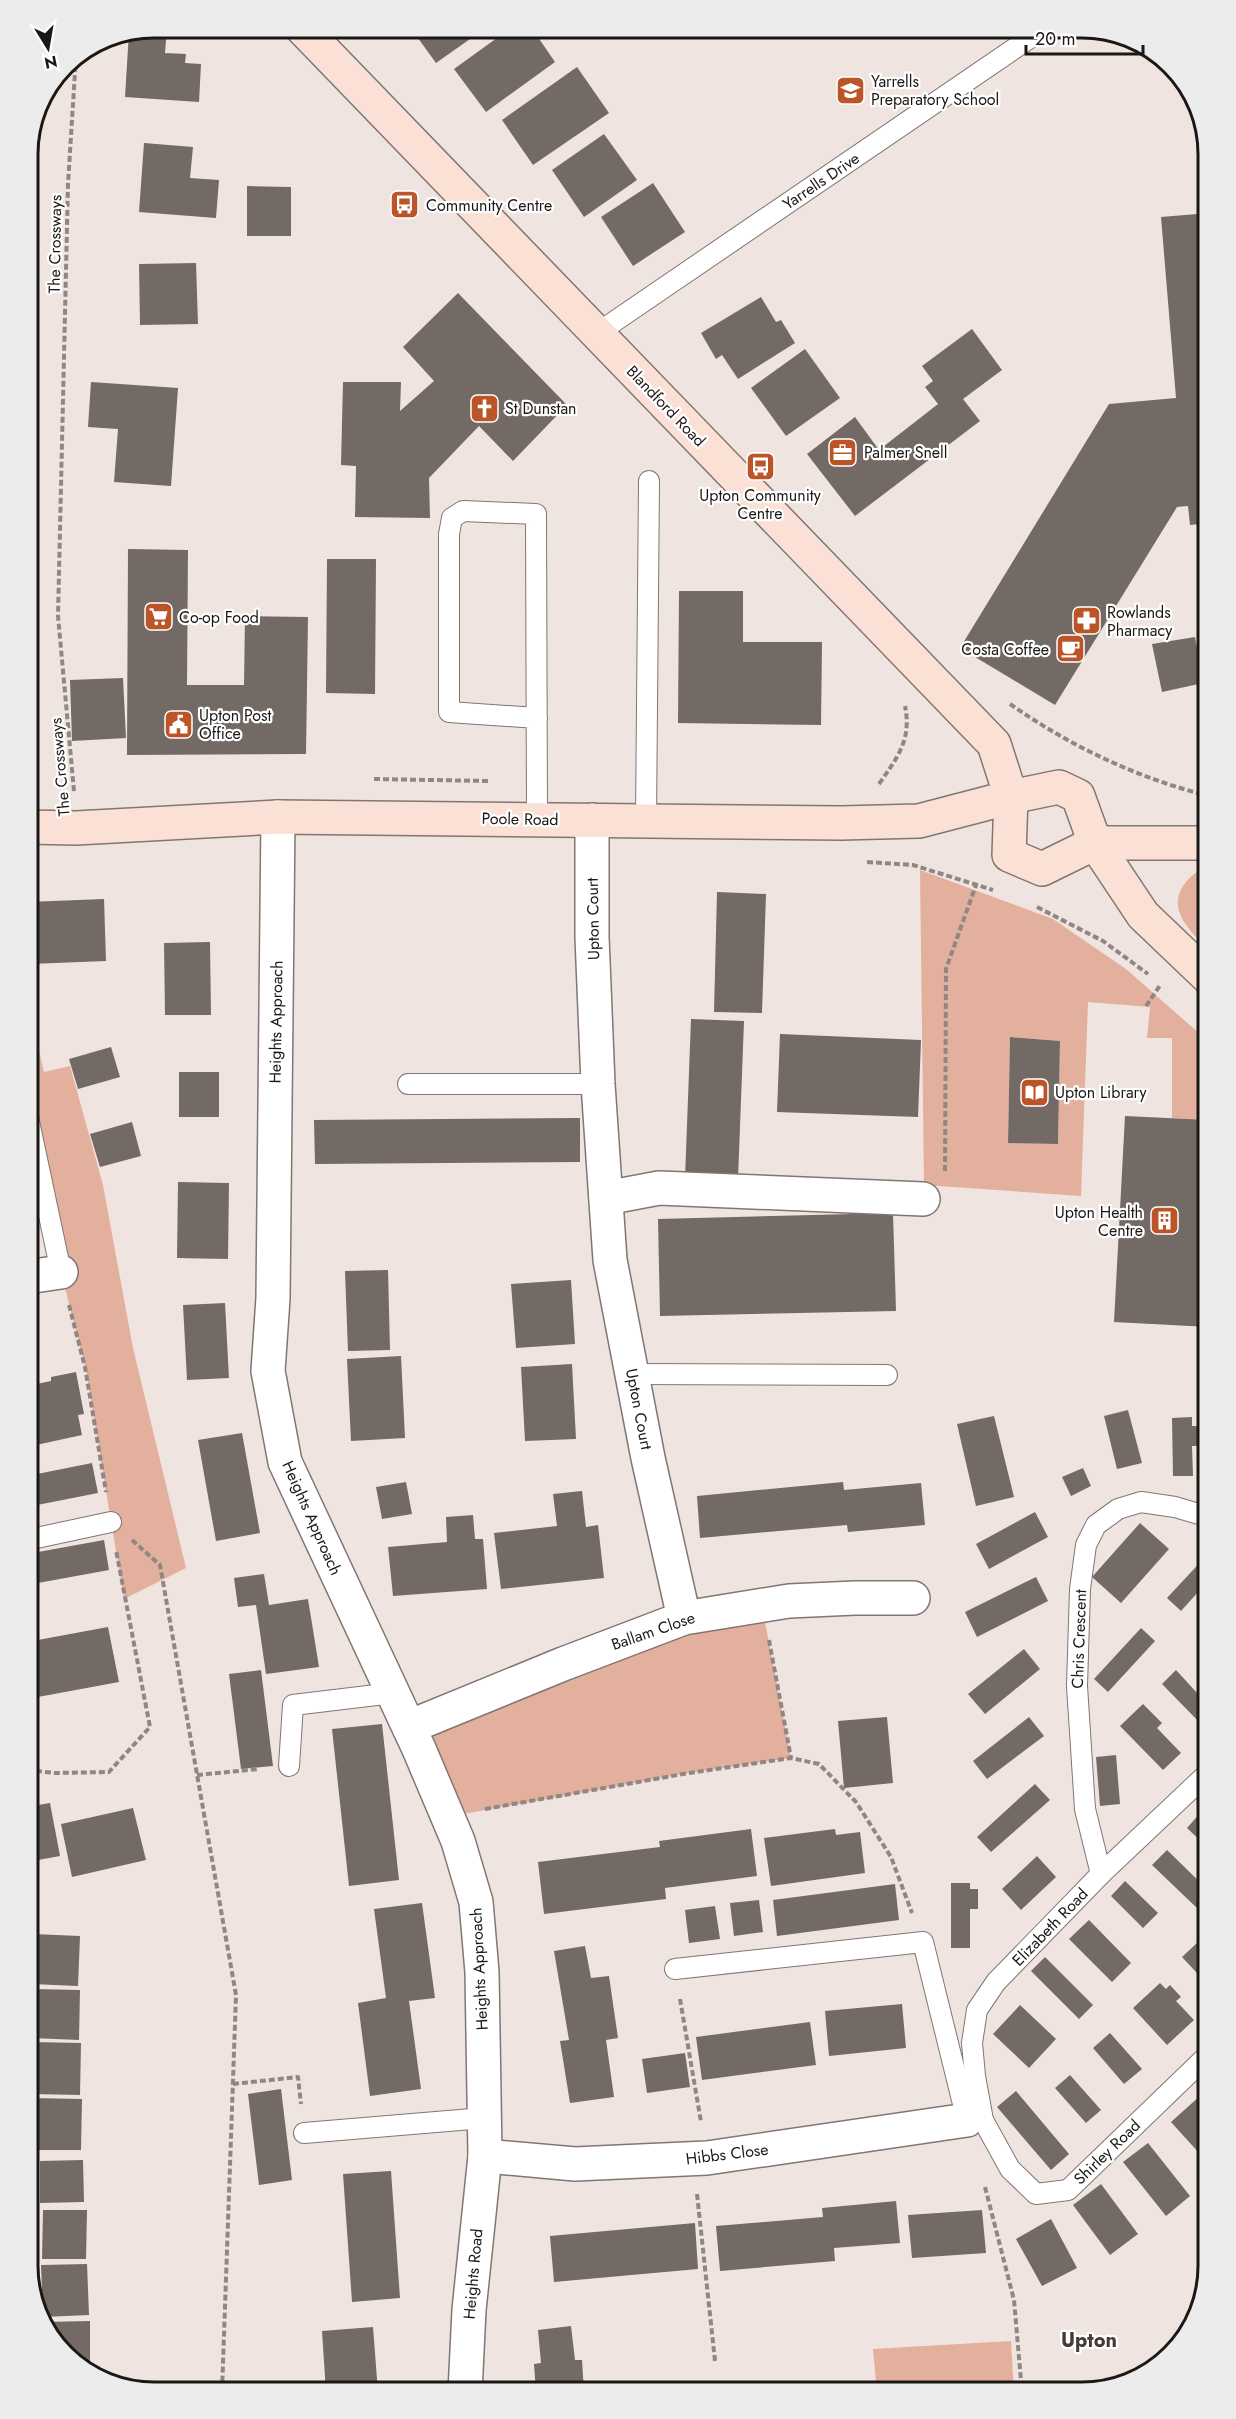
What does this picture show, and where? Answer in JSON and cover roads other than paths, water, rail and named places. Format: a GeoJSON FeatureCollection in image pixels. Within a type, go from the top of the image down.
{"type":"FeatureCollection","features":[{"type":"Feature","properties":{"kind":"main road","name":"Blandford Road"},"geometry":{"type":"LineString","coordinates":[[312,38],[994,744],[1011,797]]}},
{"type":"Feature","properties":{"kind":"main road"},"geometry":{"type":"LineString","coordinates":[[1198,843],[1095,843],[1042,870],[1009,855],[1011,797],[1059,787],[1078,796],[1095,843],[1143,915],[1198,968]]}},
{"type":"Feature","properties":{"kind":"main road","name":"Poole Road"},"geometry":{"type":"LineString","coordinates":[[38,827],[76,828],[278,817],[920,822],[1011,797]]}},
{"type":"Feature","properties":{"kind":"street","name":"Heights Approach"},"geometry":{"type":"LineString","coordinates":[[278,817],[273,1299],[268,1371],[285,1462],[409,1727],[458,1841],[476,1902],[483,1972],[485,2156]]}},
{"type":"Feature","properties":{"kind":"street","name":"Upton Court"},"geometry":{"type":"LineString","coordinates":[[592,820],[592,937],[598,1084],[610,1260],[684,1618]]}},
{"type":"Feature","properties":{"kind":"street"},"geometry":{"type":"LineString","coordinates":[[606,1198],[659,1188],[934,1187]]}},
{"type":"Feature","properties":{"kind":"street"},"geometry":{"type":"LineString","coordinates":[[38,1276],[61,1272]]}},
{"type":"Feature","properties":{"kind":"street","name":"Ballam Close"},"geometry":{"type":"LineString","coordinates":[[409,1727],[563,1664],[684,1618],[789,1601],[913,1598]]}},
{"type":"Feature","properties":{"kind":"street","name":"Hibbs Close"},"geometry":{"type":"LineString","coordinates":[[485,2156],[574,2164],[700,2159],[975,2120]]}},
{"type":"Feature","properties":{"kind":"street","name":"Heights Road"},"geometry":{"type":"LineString","coordinates":[[466,2381],[469,2310],[485,2156]]}},
{"type":"Feature","properties":{"kind":"lane","name":"Yarrells Drive"},"geometry":{"type":"LineString","coordinates":[[596,334],[1030,38]]}},
{"type":"Feature","properties":{"kind":"lane"},"geometry":{"type":"LineString","coordinates":[[646,820],[649,481]]}},
{"type":"Feature","properties":{"kind":"lane"},"geometry":{"type":"LineString","coordinates":[[537,718],[449,712],[450,534],[452,518],[463,511],[536,514],[537,718],[537,819]]}},
{"type":"Feature","properties":{"kind":"lane"},"geometry":{"type":"LineString","coordinates":[[408,1084],[598,1084]]}},
{"type":"Feature","properties":{"kind":"lane"},"geometry":{"type":"LineString","coordinates":[[38,1164],[61,1272]]}},
{"type":"Feature","properties":{"kind":"lane"},"geometry":{"type":"LineString","coordinates":[[632,1374],[886,1375]]}},
{"type":"Feature","properties":{"kind":"lane","name":"Chris Crescent"},"geometry":{"type":"LineString","coordinates":[[1101,1874],[1085,1809],[1077,1686],[1080,1589],[1086,1545],[1096,1526],[1118,1509],[1141,1502],[1175,1507],[1198,1514]]}},
{"type":"Feature","properties":{"kind":"lane"},"geometry":{"type":"LineString","coordinates":[[38,1538],[111,1522]]}},
{"type":"Feature","properties":{"kind":"lane"},"geometry":{"type":"LineString","coordinates":[[289,1766],[293,1705],[393,1693]]}},
{"type":"Feature","properties":{"kind":"lane","name":"Elizabeth Road"},"geometry":{"type":"LineString","coordinates":[[975,2120],[972,2043],[977,2010],[996,1982],[1101,1874],[1198,1782]]}},
{"type":"Feature","properties":{"kind":"lane"},"geometry":{"type":"LineString","coordinates":[[675,1969],[923,1942],[975,2120]]}},
{"type":"Feature","properties":{"kind":"lane","name":"Shirley Road"},"geometry":{"type":"LineString","coordinates":[[975,2120],[1010,2169],[1036,2194],[1068,2190],[1198,2065]]}},
{"type":"Feature","properties":{"kind":"lane"},"geometry":{"type":"LineString","coordinates":[[304,2133],[484,2118]]}},
{"type":"Feature","properties":{"kind":"place","name":"Yarrells Preparatory School"},"geometry":{"type":"Point","coordinates":[850,90]}},
{"type":"Feature","properties":{"kind":"place","name":"Community Centre"},"geometry":{"type":"Point","coordinates":[405,205]}},
{"type":"Feature","properties":{"kind":"place","name":"St Dunstan"},"geometry":{"type":"Point","coordinates":[484,408]}},
{"type":"Feature","properties":{"kind":"place","name":"Palmer Snell"},"geometry":{"type":"Point","coordinates":[843,452]}},
{"type":"Feature","properties":{"kind":"place","name":"Upton Community Centre"},"geometry":{"type":"Point","coordinates":[760,467]}},
{"type":"Feature","properties":{"kind":"place","name":"Co-op Food"},"geometry":{"type":"Point","coordinates":[158,617]}},
{"type":"Feature","properties":{"kind":"place","name":"Rowlands Pharmacy"},"geometry":{"type":"Point","coordinates":[1086,621]}},
{"type":"Feature","properties":{"kind":"place","name":"Costa Coffee"},"geometry":{"type":"Point","coordinates":[1070,649]}},
{"type":"Feature","properties":{"kind":"place","name":"Upton Post Office"},"geometry":{"type":"Point","coordinates":[178,724]}},
{"type":"Feature","properties":{"kind":"place","name":"Upton Library"},"geometry":{"type":"Point","coordinates":[1034,1092]}},
{"type":"Feature","properties":{"kind":"place","name":"Upton Health Centre"},"geometry":{"type":"Point","coordinates":[1164,1221]}},
{"type":"Feature","properties":{"kind":"district","name":"Upton"},"geometry":{"type":"Point","coordinates":[1089,2340]}}]}
